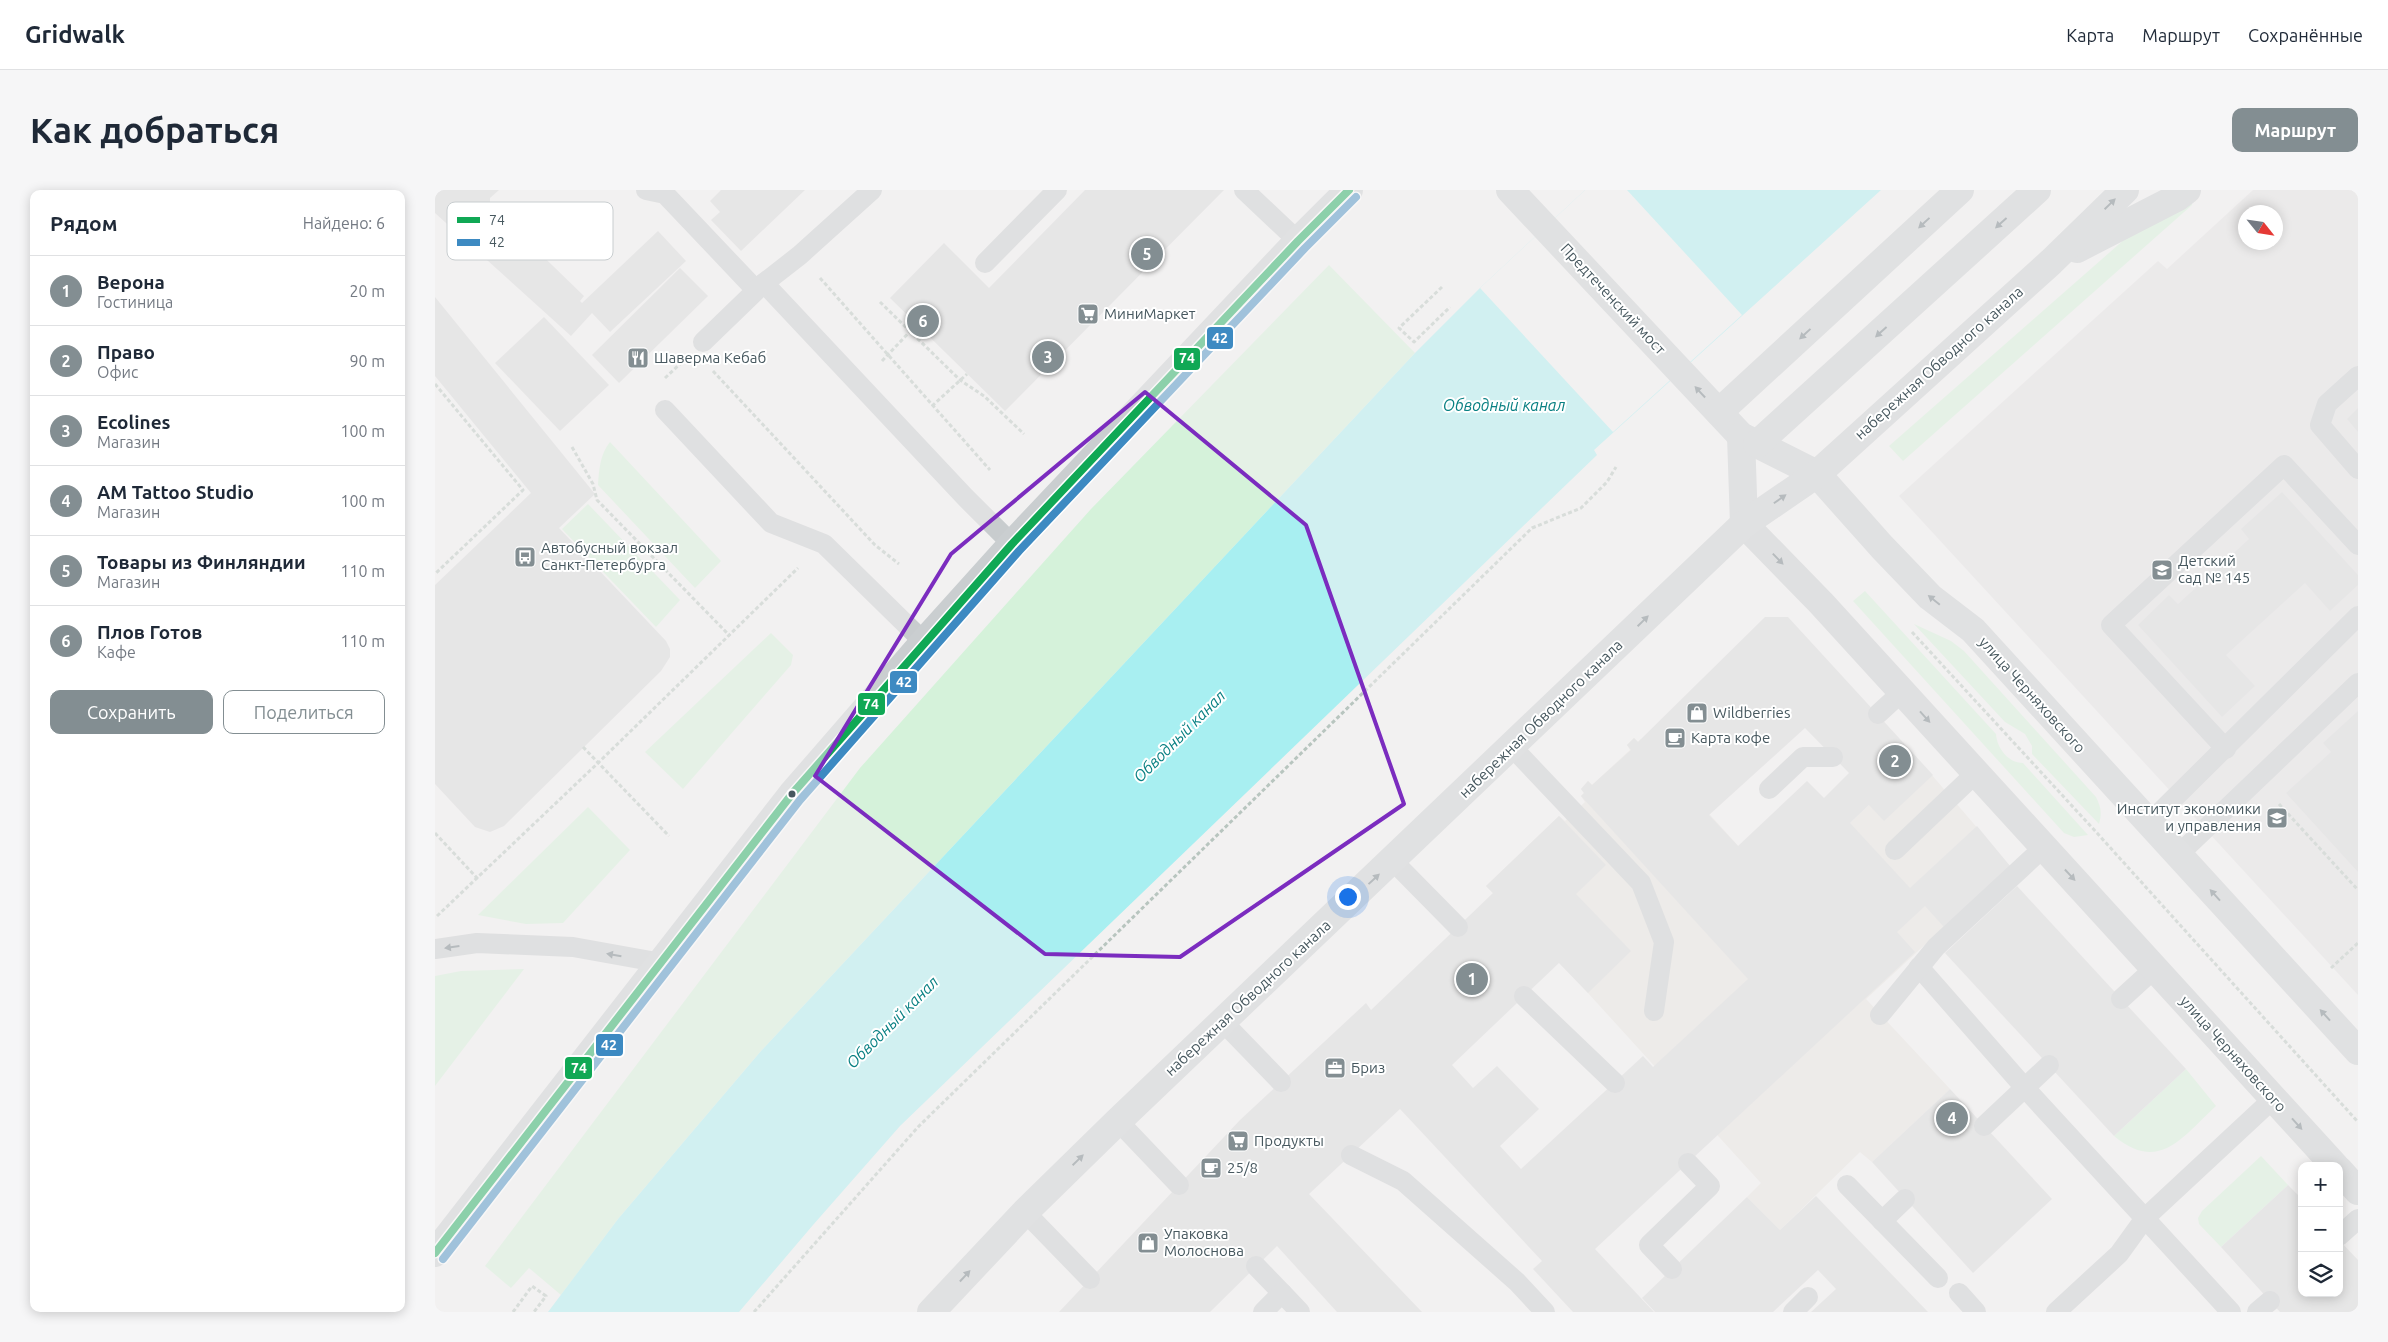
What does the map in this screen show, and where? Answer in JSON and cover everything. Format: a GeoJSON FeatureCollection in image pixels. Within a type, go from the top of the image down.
{"type":"FeatureCollection","features":[{"type":"Feature","properties":{"kind":"main road"},"geometry":{"type":"LineString","coordinates":[[435,1253],[792,794],[1012,544],[1298,241],[1349,190]]}},
{"type":"Feature","properties":{"kind":"main road","name":"Предтеченский мост"},"geometry":{"type":"LineString","coordinates":[[1510,190],[1681,371]]}},
{"type":"Feature","properties":{"kind":"main road"},"geometry":{"type":"LineString","coordinates":[[1719,412],[1959,190]]}},
{"type":"Feature","properties":{"kind":"main road"},"geometry":{"type":"LineString","coordinates":[[1744,524],[1749,440],[2037,190]]}},
{"type":"Feature","properties":{"kind":"main road","name":"набережная Обводного канала"},"geometry":{"type":"LineString","coordinates":[[931,1312],[1025,1212],[1744,524],[1817,474],[2051,262],[2125,190]]}},
{"type":"Feature","properties":{"kind":"main road"},"geometry":{"type":"LineString","coordinates":[[2051,262],[2177,197],[2187,190]]}},
{"type":"Feature","properties":{"kind":"main road","name":"улица Черняховского"},"geometry":{"type":"LineString","coordinates":[[1681,371],[1719,412],[1749,440],[1817,474],[1881,547],[1930,597],[1973,630],[2358,1051]]}},
{"type":"Feature","properties":{"kind":"street","name":"улица Черняховского"},"geometry":{"type":"LineString","coordinates":[[1744,524],[1821,603],[2331,1162]]}},
{"type":"Feature","properties":{"kind":"street"},"geometry":{"type":"LineString","coordinates":[[2343,1174],[2358,1191]]}},
{"type":"Feature","properties":{"kind":"lane"},"geometry":{"type":"LineString","coordinates":[[698,346],[760,287],[800,255],[872,190]]}},
{"type":"Feature","properties":{"kind":"lane"},"geometry":{"type":"LineString","coordinates":[[1244,190],[1298,241]]}},
{"type":"Feature","properties":{"kind":"lane"},"geometry":{"type":"LineString","coordinates":[[660,191],[760,287],[1012,544]]}},
{"type":"Feature","properties":{"kind":"lane"},"geometry":{"type":"LineString","coordinates":[[985,263],[1047,193]]}},
{"type":"Feature","properties":{"kind":"lane"},"geometry":{"type":"LineString","coordinates":[[2358,376],[2327,404],[2320,425],[2358,469]]}},
{"type":"Feature","properties":{"kind":"lane"},"geometry":{"type":"LineString","coordinates":[[665,410],[771,523],[823,544],[924,642]]}},
{"type":"Feature","properties":{"kind":"lane"},"geometry":{"type":"LineString","coordinates":[[2226,749],[2111,625],[2284,465],[2358,545]]}},
{"type":"Feature","properties":{"kind":"lane"},"geometry":{"type":"LineString","coordinates":[[2149,823],[2226,749],[2358,616]]}},
{"type":"Feature","properties":{"kind":"lane"},"geometry":{"type":"LineString","coordinates":[[2178,855],[2358,683]]}},
{"type":"Feature","properties":{"kind":"lane"},"geometry":{"type":"LineString","coordinates":[[1878,714],[1902,692]]}},
{"type":"Feature","properties":{"kind":"lane"},"geometry":{"type":"LineString","coordinates":[[1512,747],[1641,883],[1664,942],[1654,1012]]}},
{"type":"Feature","properties":{"kind":"lane"},"geometry":{"type":"LineString","coordinates":[[1769,789],[1803,757],[1833,757]]}},
{"type":"Feature","properties":{"kind":"lane"},"geometry":{"type":"LineString","coordinates":[[1895,850],[1976,773]]}},
{"type":"Feature","properties":{"kind":"lane"},"geometry":{"type":"LineString","coordinates":[[1880,1015],[1935,947],[2044,847]]}},
{"type":"Feature","properties":{"kind":"lane"},"geometry":{"type":"LineString","coordinates":[[1393,861],[1458,927]]}},
{"type":"Feature","properties":{"kind":"lane"},"geometry":{"type":"LineString","coordinates":[[435,949],[477,943],[573,947],[662,963]]}},
{"type":"Feature","properties":{"kind":"lane"},"geometry":{"type":"LineString","coordinates":[[1919,967],[2025,1088],[2231,1312]]}},
{"type":"Feature","properties":{"kind":"lane"},"geometry":{"type":"LineString","coordinates":[[2121,999],[2155,968]]}},
{"type":"Feature","properties":{"kind":"lane"},"geometry":{"type":"LineString","coordinates":[[1524,996],[1615,1083]]}},
{"type":"Feature","properties":{"kind":"lane"},"geometry":{"type":"LineString","coordinates":[[1223,1022],[1281,1082]]}},
{"type":"Feature","properties":{"kind":"lane"},"geometry":{"type":"LineString","coordinates":[[1984,1126],[2049,1065]]}},
{"type":"Feature","properties":{"kind":"lane"},"geometry":{"type":"LineString","coordinates":[[2056,1312],[2119,1254],[2145,1218],[2274,1098]]}},
{"type":"Feature","properties":{"kind":"lane"},"geometry":{"type":"LineString","coordinates":[[1118,1122],[1179,1185]]}},
{"type":"Feature","properties":{"kind":"lane"},"geometry":{"type":"LineString","coordinates":[[1351,1155],[1403,1181],[1517,1282],[1545,1312]]}},
{"type":"Feature","properties":{"kind":"lane"},"geometry":{"type":"LineString","coordinates":[[1672,1269],[1649,1246],[1711,1186],[1689,1162]]}},
{"type":"Feature","properties":{"kind":"lane"},"geometry":{"type":"LineString","coordinates":[[1847,1185],[1938,1278]]}},
{"type":"Feature","properties":{"kind":"lane"},"geometry":{"type":"LineString","coordinates":[[1883,1221],[1905,1199]]}},
{"type":"Feature","properties":{"kind":"lane"},"geometry":{"type":"LineString","coordinates":[[1025,1212],[1090,1279]]}},
{"type":"Feature","properties":{"kind":"lane"},"geometry":{"type":"LineString","coordinates":[[2343,1232],[2358,1219]]}},
{"type":"Feature","properties":{"kind":"lane"},"geometry":{"type":"LineString","coordinates":[[1256,1266],[1300,1312]]}},
{"type":"Feature","properties":{"kind":"lane"},"geometry":{"type":"LineString","coordinates":[[1263,1312],[1282,1293]]}},
{"type":"Feature","properties":{"kind":"lane"},"geometry":{"type":"LineString","coordinates":[[1959,1293],[1976,1312]]}},
{"type":"Feature","properties":{"kind":"lane"},"geometry":{"type":"LineString","coordinates":[[1793,1312],[1808,1297]]}},
{"type":"Feature","properties":{"kind":"path"},"geometry":{"type":"LineString","coordinates":[[800,255],[990,470]]}},
{"type":"Feature","properties":{"kind":"path"},"geometry":{"type":"LineString","coordinates":[[1442,287],[1399,328],[1414,342],[1450,307]]}},
{"type":"Feature","properties":{"kind":"path"},"geometry":{"type":"LineString","coordinates":[[880,302],[960,380],[984,396],[1024,434]]}},
{"type":"Feature","properties":{"kind":"path"},"geometry":{"type":"LineString","coordinates":[[902,341],[917,324]]}},
{"type":"Feature","properties":{"kind":"path"},"geometry":{"type":"LineString","coordinates":[[665,410],[649,393],[698,346],[875,545],[899,564]]}},
{"type":"Feature","properties":{"kind":"path"},"geometry":{"type":"LineString","coordinates":[[932,406],[967,374]]}},
{"type":"Feature","properties":{"kind":"path"},"geometry":{"type":"LineString","coordinates":[[435,384],[523,490],[435,574]]}},
{"type":"Feature","properties":{"kind":"path"},"geometry":{"type":"LineString","coordinates":[[572,447],[593,484],[597,500],[730,636]]}},
{"type":"Feature","properties":{"kind":"path"},"geometry":{"type":"LineString","coordinates":[[754,1312],[919,1126],[1532,528],[1581,508],[1607,482],[1616,467]]}},
{"type":"Feature","properties":{"kind":"path"},"geometry":{"type":"LineString","coordinates":[[435,918],[478,879],[799,568]]}},
{"type":"Feature","properties":{"kind":"path"},"geometry":{"type":"LineString","coordinates":[[1910,629],[2091,825],[2358,1122]]}},
{"type":"Feature","properties":{"kind":"path"},"geometry":{"type":"LineString","coordinates":[[583,747],[669,836]]}},
{"type":"Feature","properties":{"kind":"path"},"geometry":{"type":"LineString","coordinates":[[2257,780],[2358,890]]}},
{"type":"Feature","properties":{"kind":"path"},"geometry":{"type":"LineString","coordinates":[[435,833],[478,879]]}},
{"type":"Feature","properties":{"kind":"path"},"geometry":{"type":"LineString","coordinates":[[2332,967],[2358,943]]}},
{"type":"Feature","properties":{"kind":"path"},"geometry":{"type":"LineString","coordinates":[[513,1312],[533,1286],[546,1296],[534,1312]]}},
{"type":"Feature","properties":{"kind":"highlighted area"},"geometry":{"type":"Polygon","coordinates":[[[1145,392],[1306,525],[1404,804],[1180,957],[1045,954],[815,776],[951,554],[1145,392]]]}},
{"type":"Feature","properties":{"kind":"shaded area","name":"Детский сад № 145"},"geometry":{"type":"Polygon","coordinates":[[[2253,190],[2358,190],[2358,995],[1899,496],[2158,261],[2167,269],[2253,190]]]}},
{"type":"Feature","properties":{"kind":"shaded area"},"geometry":{"type":"Polygon","coordinates":[[[1634,738],[1638,742],[1641,739],[1762,872],[1850,823],[1918,759],[2010,866],[1866,999],[1950,1089],[1872,1162],[1860,1152],[1780,1230],[1747,1197],[1761,1183],[1588,993],[1486,886],[1559,816],[1565,821],[1585,802],[1581,796],[1584,793],[1581,789],[1588,781],[1592,785],[1630,750],[1627,745],[1634,738]]]}},
{"type":"Feature","properties":{"kind":"green space"},"geometry":{"type":"Polygon","coordinates":[[[2192,202],[2192,205],[1903,461],[1889,446],[2126,238],[2192,202]]]}},
{"type":"Feature","properties":{"kind":"green space"},"geometry":{"type":"Polygon","coordinates":[[[1329,265],[1415,353],[761,1051],[618,1219],[561,1295],[529,1268],[511,1288],[485,1266],[860,768],[1091,509],[1329,265]]]}},
{"type":"Feature","properties":{"kind":"green space"},"geometry":{"type":"Polygon","coordinates":[[[610,442],[721,561],[695,588],[598,485],[602,457],[610,442]]]}},
{"type":"Feature","properties":{"kind":"green space"},"geometry":{"type":"Polygon","coordinates":[[[588,504],[680,600],[656,627],[562,529],[588,504]]]}},
{"type":"Feature","properties":{"kind":"green space"},"geometry":{"type":"Polygon","coordinates":[[[1865,591],[1996,734],[2004,754],[2008,758],[2023,763],[2088,835],[2074,837],[2064,833],[1853,601],[1865,591]]]}},
{"type":"Feature","properties":{"kind":"green space"},"geometry":{"type":"Polygon","coordinates":[[[1914,624],[1951,641],[1964,651],[2096,797],[2101,810],[2099,824],[2032,754],[2032,746],[2025,734],[2005,722],[1914,624]]]}},
{"type":"Feature","properties":{"kind":"green space"},"geometry":{"type":"Polygon","coordinates":[[[771,633],[793,655],[791,665],[683,789],[645,752],[771,633]]]}},
{"type":"Feature","properties":{"kind":"green space"},"geometry":{"type":"Polygon","coordinates":[[[588,807],[630,850],[563,923],[526,924],[478,915],[588,807]]]}},
{"type":"Feature","properties":{"kind":"green space"},"geometry":{"type":"Polygon","coordinates":[[[524,969],[435,1086],[435,976],[461,971],[524,969]]]}},
{"type":"Feature","properties":{"kind":"green space"},"geometry":{"type":"Polygon","coordinates":[[[2186,1069],[2216,1106],[2193,1129],[2170,1146],[2158,1151],[2145,1152],[2130,1147],[2114,1136],[2186,1069]]]}},
{"type":"Feature","properties":{"kind":"green space"},"geometry":{"type":"Polygon","coordinates":[[[2261,1156],[2288,1185],[2221,1247],[2199,1224],[2198,1218],[2202,1211],[2261,1156]]]}},
{"type":"Feature","properties":{"kind":"water","name":"Обводный канал"},"geometry":{"type":"Polygon","coordinates":[[[1585,190],[1881,190],[1594,450],[1597,455],[900,1126],[739,1312],[548,1312],[618,1219],[761,1051],[1415,353],[1480,288],[1585,190]]]}},
{"type":"Feature","properties":{"kind":"pier"},"geometry":{"type":"Polygon","coordinates":[[[1585,190],[1627,190],[1742,315],[1613,432],[1480,288],[1585,190]]]}},
{"type":"Feature","properties":{"kind":"building"},"geometry":{"type":"Polygon","coordinates":[[[435,190],[499,190],[490,198],[490,202],[447,202],[447,224],[435,213],[435,190]]]}},
{"type":"Feature","properties":{"kind":"building"},"geometry":{"type":"Polygon","coordinates":[[[721,190],[805,190],[741,251],[711,220],[720,212],[710,201],[721,190]]]}},
{"type":"Feature","properties":{"kind":"building"},"geometry":{"type":"Polygon","coordinates":[[[1085,190],[1224,190],[1005,411],[890,298],[944,243],[989,288],[1085,190]]]}},
{"type":"Feature","properties":{"kind":"building"},"geometry":{"type":"Polygon","coordinates":[[[658,231],[686,261],[610,332],[592,313],[571,336],[487,260],[547,260],[584,296],[580,301],[582,303],[658,231]]]}},
{"type":"Feature","properties":{"kind":"building"},"geometry":{"type":"Polygon","coordinates":[[[680,268],[708,296],[619,383],[592,355],[680,268]]]}},
{"type":"Feature","properties":{"kind":"building","name":"Автобусный вокзал Санкт-Петербурга"},"geometry":{"type":"Polygon","coordinates":[[[435,297],[595,494],[559,528],[666,641],[670,649],[670,657],[661,671],[504,826],[490,832],[475,827],[435,784],[435,585],[531,493],[435,376],[435,297]]]}},
{"type":"Feature","properties":{"kind":"building"},"geometry":{"type":"Polygon","coordinates":[[[544,317],[609,385],[560,431],[495,363],[544,317]]]}},
{"type":"Feature","properties":{"kind":"building"},"geometry":{"type":"Polygon","coordinates":[[[2358,408],[2358,432],[2347,419],[2358,408]]]}},
{"type":"Feature","properties":{"kind":"building"},"geometry":{"type":"Polygon","coordinates":[[[2282,492],[2358,575],[2358,585],[2330,611],[2305,583],[2226,655],[2255,686],[2222,717],[2138,625],[2169,595],[2178,604],[2249,539],[2241,529],[2282,492]]]}},
{"type":"Feature","properties":{"kind":"building"},"geometry":{"type":"Polygon","coordinates":[[[1765,617],[1788,617],[1933,775],[1884,821],[1869,805],[1850,823],[1910,888],[1977,826],[2010,866],[1944,927],[1925,906],[1897,932],[1915,952],[1595,1249],[1654,1312],[1573,1312],[1533,1269],[1542,1261],[1400,1109],[1309,1194],[1422,1312],[1337,1312],[1277,1246],[1210,1312],[1059,1312],[1240,1120],[1366,1003],[1371,1010],[1493,893],[1486,886],[1559,816],[1606,865],[1576,894],[1631,951],[1588,993],[1559,963],[1452,1065],[1473,1088],[1497,1066],[1539,1109],[1500,1146],[1521,1169],[1643,1056],[1653,1067],[1748,979],[1581,796],[1584,793],[1581,789],[1588,781],[1592,785],[1631,750],[1627,745],[1634,738],[1638,742],[1765,617]],[[1805,728],[1709,815],[1738,846],[1807,781],[1824,798],[1849,773],[1805,728]]]}},
{"type":"Feature","properties":{"kind":"building"},"geometry":{"type":"Polygon","coordinates":[[[2358,711],[2358,872],[2286,793],[2331,752],[2323,743],[2358,711]]]}},
{"type":"Feature","properties":{"kind":"building"},"geometry":{"type":"Polygon","coordinates":[[[2017,886],[2186,1069],[2114,1136],[1945,953],[2017,886]]]}},
{"type":"Feature","properties":{"kind":"building"},"geometry":{"type":"Polygon","coordinates":[[[1950,1089],[2052,1199],[1973,1273],[1872,1162],[1950,1089]]]}},
{"type":"Feature","properties":{"kind":"building"},"geometry":{"type":"Polygon","coordinates":[[[2288,1185],[2298,1195],[2298,1297],[2343,1297],[2343,1244],[2358,1260],[2358,1312],[2280,1312],[2221,1247],[2288,1185]]]}},
{"type":"Feature","properties":{"kind":"building"},"geometry":{"type":"Polygon","coordinates":[[[1816,1196],[1928,1312],[1811,1312],[1836,1289],[1818,1270],[1773,1312],[1655,1312],[1642,1298],[1747,1197],[1780,1230],[1816,1196]]]}},
{"type":"Feature","properties":{"kind":"transit line","name":"74"},"geometry":{"type":"LineString","coordinates":[[435,1253],[792,794],[1012,544],[1298,241],[1349,190]]}},
{"type":"Feature","properties":{"kind":"transit line","name":"42"},"geometry":{"type":"LineString","coordinates":[[443,1259],[800,800],[1019,551],[1305,248],[1356,197]]}},
{"type":"Feature","properties":{"kind":"place","name":"Товары из Финляндии"},"geometry":{"type":"Point","coordinates":[1147,254]}},
{"type":"Feature","properties":{"kind":"place","name":"МиниМаркет"},"geometry":{"type":"Point","coordinates":[1088,314]}},
{"type":"Feature","properties":{"kind":"place","name":"Плов Готов"},"geometry":{"type":"Point","coordinates":[923,321]}},
{"type":"Feature","properties":{"kind":"place","name":"Ecolines"},"geometry":{"type":"Point","coordinates":[1048,357]}},
{"type":"Feature","properties":{"kind":"place","name":"Шаверма Кебаб"},"geometry":{"type":"Point","coordinates":[638,358]}},
{"type":"Feature","properties":{"kind":"place","name":"Автобусный вокзал Санкт-Петербурга"},"geometry":{"type":"Point","coordinates":[525,557]}},
{"type":"Feature","properties":{"kind":"place","name":"Детский сад № 145"},"geometry":{"type":"Point","coordinates":[2162,570]}},
{"type":"Feature","properties":{"kind":"place","name":"Wildberries"},"geometry":{"type":"Point","coordinates":[1697,713]}},
{"type":"Feature","properties":{"kind":"place","name":"Карта кофе"},"geometry":{"type":"Point","coordinates":[1675,738]}},
{"type":"Feature","properties":{"kind":"place","name":"Право"},"geometry":{"type":"Point","coordinates":[1895,761]}},
{"type":"Feature","properties":{"kind":"place","name":"Институт экономики и управления"},"geometry":{"type":"Point","coordinates":[2277,818]}},
{"type":"Feature","properties":{"kind":"place","name":"Верона"},"geometry":{"type":"Point","coordinates":[1472,979]}},
{"type":"Feature","properties":{"kind":"place","name":"Бриз"},"geometry":{"type":"Point","coordinates":[1335,1068]}},
{"type":"Feature","properties":{"kind":"place","name":"AM Tattoo Studio"},"geometry":{"type":"Point","coordinates":[1952,1118]}},
{"type":"Feature","properties":{"kind":"place","name":"Продукты"},"geometry":{"type":"Point","coordinates":[1238,1141]}},
{"type":"Feature","properties":{"kind":"place","name":"25/8"},"geometry":{"type":"Point","coordinates":[1211,1168]}},
{"type":"Feature","properties":{"kind":"place","name":"Упаковка Молоснова"},"geometry":{"type":"Point","coordinates":[1148,1243]}}]}
